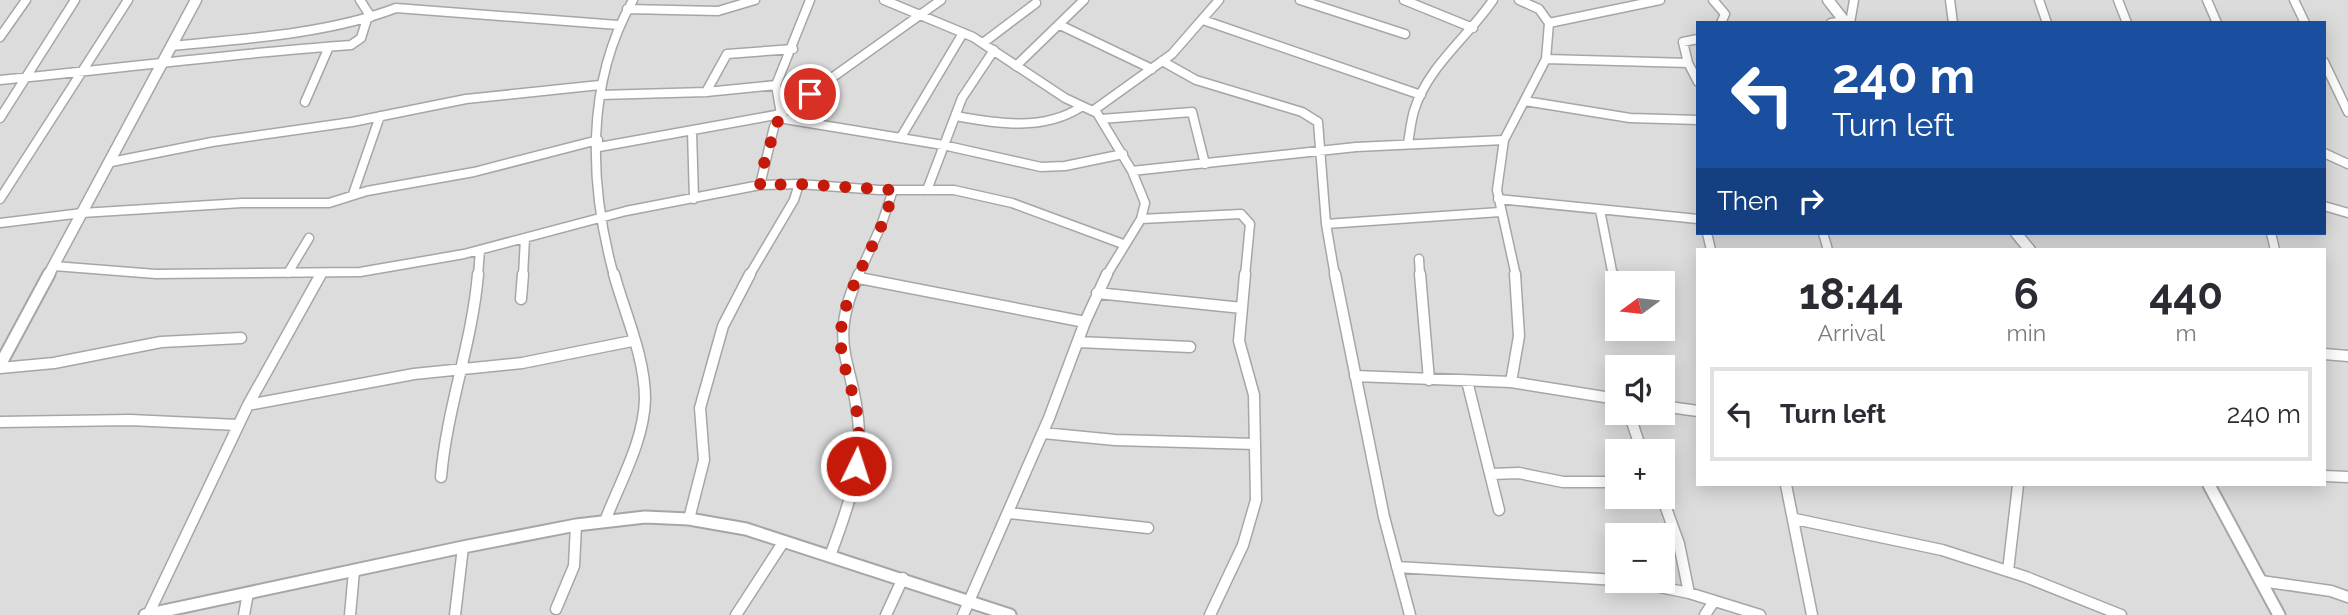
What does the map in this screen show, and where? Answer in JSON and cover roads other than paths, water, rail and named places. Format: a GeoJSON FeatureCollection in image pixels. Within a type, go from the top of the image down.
{"type":"FeatureCollection","features":[{"type":"Feature","properties":{"kind":"street"},"geometry":{"type":"LineString","coordinates":[[0,37],[26,0]]}},
{"type":"Feature","properties":{"kind":"street"},"geometry":{"type":"LineString","coordinates":[[0,118],[75,0]]}},
{"type":"Feature","properties":{"kind":"street"},"geometry":{"type":"LineString","coordinates":[[0,199],[128,0]]}},
{"type":"Feature","properties":{"kind":"street"},"geometry":{"type":"LineString","coordinates":[[0,366],[196,0]]}},
{"type":"Feature","properties":{"kind":"street"},"geometry":{"type":"LineString","coordinates":[[0,80],[161,65],[254,52],[328,49],[356,43],[361,38],[369,18],[360,0]]}},
{"type":"Feature","properties":{"kind":"street"},"geometry":{"type":"LineString","coordinates":[[404,8],[412,0]]}},
{"type":"Feature","properties":{"kind":"street"},"geometry":{"type":"LineString","coordinates":[[605,522],[642,421],[645,399],[601,216],[598,144],[600,85],[607,50],[618,25],[634,0]]}},
{"type":"Feature","properties":{"kind":"street"},"geometry":{"type":"LineString","coordinates":[[627,9],[718,11],[755,0]]}},
{"type":"Feature","properties":{"kind":"street"},"geometry":{"type":"LineString","coordinates":[[760,185],[765,159],[780,116],[776,85],[793,50],[810,0]]}},
{"type":"Feature","properties":{"kind":"street"},"geometry":{"type":"LineString","coordinates":[[884,0],[963,33],[994,50],[1080,107],[1094,110],[1132,170],[1145,203],[1141,219],[1097,293],[1009,513],[963,615]]}},
{"type":"Feature","properties":{"kind":"street"},"geometry":{"type":"LineString","coordinates":[[780,116],[941,0]]}},
{"type":"Feature","properties":{"kind":"street"},"geometry":{"type":"LineString","coordinates":[[1094,110],[1162,61],[1220,0]]}},
{"type":"Feature","properties":{"kind":"street"},"geometry":{"type":"LineString","coordinates":[[1300,0],[1405,34]]}},
{"type":"Feature","properties":{"kind":"street"},"geometry":{"type":"LineString","coordinates":[[1404,0],[1473,27]]}},
{"type":"Feature","properties":{"kind":"street"},"geometry":{"type":"LineString","coordinates":[[1408,143],[1414,110],[1421,95],[1456,43],[1473,27],[1493,0]]}},
{"type":"Feature","properties":{"kind":"street"},"geometry":{"type":"LineString","coordinates":[[1511,383],[1518,336],[1518,286],[1498,199],[1504,140],[1546,60],[1549,23],[1539,9],[1518,0]]}},
{"type":"Feature","properties":{"kind":"street"},"geometry":{"type":"LineString","coordinates":[[1608,0],[1613,8]]}},
{"type":"Feature","properties":{"kind":"street"},"geometry":{"type":"LineString","coordinates":[[1549,23],[1660,0]]}},
{"type":"Feature","properties":{"kind":"street"},"geometry":{"type":"LineString","coordinates":[[1713,0],[1725,14],[1722,21]]}},
{"type":"Feature","properties":{"kind":"street"},"geometry":{"type":"LineString","coordinates":[[1828,0],[1846,21]]}},
{"type":"Feature","properties":{"kind":"street"},"geometry":{"type":"LineString","coordinates":[[1847,21],[1854,0]]}},
{"type":"Feature","properties":{"kind":"street"},"geometry":{"type":"LineString","coordinates":[[1950,0],[1953,21]]}},
{"type":"Feature","properties":{"kind":"street"},"geometry":{"type":"LineString","coordinates":[[2039,0],[2046,21]]}},
{"type":"Feature","properties":{"kind":"street"},"geometry":{"type":"LineString","coordinates":[[2118,0],[2126,21]]}},
{"type":"Feature","properties":{"kind":"street"},"geometry":{"type":"LineString","coordinates":[[2207,0],[2216,21]]}},
{"type":"Feature","properties":{"kind":"street"},"geometry":{"type":"LineString","coordinates":[[2294,0],[2304,21]]}},
{"type":"Feature","properties":{"kind":"street"},"geometry":{"type":"LineString","coordinates":[[1016,66],[1060,25],[1081,1]]}},
{"type":"Feature","properties":{"kind":"street"},"geometry":{"type":"LineString","coordinates":[[982,43],[1036,3]]}},
{"type":"Feature","properties":{"kind":"street"},"geometry":{"type":"LineString","coordinates":[[171,46],[234,40],[369,18],[404,8],[618,25]]}},
{"type":"Feature","properties":{"kind":"street"},"geometry":{"type":"LineString","coordinates":[[1203,20],[1421,95]]}},
{"type":"Feature","properties":{"kind":"street"},"geometry":{"type":"LineString","coordinates":[[1060,25],[1152,69]]}},
{"type":"Feature","properties":{"kind":"street"},"geometry":{"type":"LineString","coordinates":[[901,137],[963,33]]}},
{"type":"Feature","properties":{"kind":"street"},"geometry":{"type":"LineString","coordinates":[[1696,39],[1683,41],[1688,62],[1696,78]]}},
{"type":"Feature","properties":{"kind":"street"},"geometry":{"type":"LineString","coordinates":[[304,102],[328,49]]}},
{"type":"Feature","properties":{"kind":"street"},"geometry":{"type":"LineString","coordinates":[[706,92],[727,54],[793,50]]}},
{"type":"Feature","properties":{"kind":"street"},"geometry":{"type":"LineString","coordinates":[[927,190],[956,116],[981,65],[994,50]]}},
{"type":"Feature","properties":{"kind":"street"},"geometry":{"type":"LineString","coordinates":[[1546,60],[1688,62]]}},
{"type":"Feature","properties":{"kind":"street"},"geometry":{"type":"LineString","coordinates":[[1162,61],[1196,80],[1314,117],[1319,127],[1326,224],[1355,376],[1410,615]]}},
{"type":"Feature","properties":{"kind":"street"},"geometry":{"type":"LineString","coordinates":[[2326,66],[2348,112]]}},
{"type":"Feature","properties":{"kind":"street"},"geometry":{"type":"LineString","coordinates":[[111,162],[466,99],[600,85]]}},
{"type":"Feature","properties":{"kind":"street"},"geometry":{"type":"LineString","coordinates":[[600,95],[706,92],[776,85]]}},
{"type":"Feature","properties":{"kind":"street"},"geometry":{"type":"LineString","coordinates":[[1525,101],[1630,118],[1696,120]]}},
{"type":"Feature","properties":{"kind":"street"},"geometry":{"type":"LineString","coordinates":[[956,116],[992,124],[1014,124],[1065,116],[1080,107]]}},
{"type":"Feature","properties":{"kind":"street"},"geometry":{"type":"LineString","coordinates":[[1101,119],[1192,112],[1205,164]]}},
{"type":"Feature","properties":{"kind":"street"},"geometry":{"type":"LineString","coordinates":[[353,194],[380,116]]}},
{"type":"Feature","properties":{"kind":"street"},"geometry":{"type":"LineString","coordinates":[[0,223],[82,213],[242,203],[329,202],[353,194],[474,172],[598,144],[780,116],[943,145],[1041,167],[1065,166],[1123,154]]}},
{"type":"Feature","properties":{"kind":"street"},"geometry":{"type":"LineString","coordinates":[[692,131],[694,199]]}},
{"type":"Feature","properties":{"kind":"street"},"geometry":{"type":"LineString","coordinates":[[1132,170],[1408,143],[1504,140]]}},
{"type":"Feature","properties":{"kind":"street"},"geometry":{"type":"LineString","coordinates":[[2326,154],[2348,164]]}},
{"type":"Feature","properties":{"kind":"street"},"geometry":{"type":"LineString","coordinates":[[689,519],[704,460],[700,408],[723,326],[760,254],[794,200],[799,184]]}},
{"type":"Feature","properties":{"kind":"street"},"geometry":{"type":"LineString","coordinates":[[54,266],[156,274],[322,273],[398,268],[481,250],[601,216],[760,185],[799,184],[893,190],[954,190],[1012,204],[1124,244]]}},
{"type":"Feature","properties":{"kind":"street"},"geometry":{"type":"LineString","coordinates":[[830,556],[852,492],[860,440],[856,409],[841,350],[841,329],[848,300],[883,225],[893,190]]}},
{"type":"Feature","properties":{"kind":"street"},"geometry":{"type":"LineString","coordinates":[[1498,199],[1696,219]]}},
{"type":"Feature","properties":{"kind":"street"},"geometry":{"type":"LineString","coordinates":[[2326,206],[2348,212]]}},
{"type":"Feature","properties":{"kind":"street"},"geometry":{"type":"LineString","coordinates":[[1600,210],[1612,271]]}},
{"type":"Feature","properties":{"kind":"street"},"geometry":{"type":"LineString","coordinates":[[1326,224],[1500,212]]}},
{"type":"Feature","properties":{"kind":"street"},"geometry":{"type":"LineString","coordinates":[[1141,219],[1161,221],[1226,213],[1247,218],[1250,224],[1240,341],[1254,395],[1256,500],[1251,524],[1210,615]]}},
{"type":"Feature","properties":{"kind":"street"},"geometry":{"type":"LineString","coordinates":[[288,273],[309,238]]}},
{"type":"Feature","properties":{"kind":"street"},"geometry":{"type":"LineString","coordinates":[[521,299],[525,238]]}},
{"type":"Feature","properties":{"kind":"street"},"geometry":{"type":"LineString","coordinates":[[441,477],[445,430],[474,320],[481,250]]}},
{"type":"Feature","properties":{"kind":"street"},"geometry":{"type":"LineString","coordinates":[[1419,259],[1429,380]]}},
{"type":"Feature","properties":{"kind":"street"},"geometry":{"type":"LineString","coordinates":[[147,615],[248,405],[322,273]]}},
{"type":"Feature","properties":{"kind":"street"},"geometry":{"type":"LineString","coordinates":[[859,278],[1085,322]]}},
{"type":"Feature","properties":{"kind":"street"},"geometry":{"type":"LineString","coordinates":[[1097,293],[1242,308]]}},
{"type":"Feature","properties":{"kind":"street"},"geometry":{"type":"LineString","coordinates":[[0,366],[54,363],[161,342],[241,338]]}},
{"type":"Feature","properties":{"kind":"street"},"geometry":{"type":"LineString","coordinates":[[248,405],[414,374],[522,363],[632,341]]}},
{"type":"Feature","properties":{"kind":"street"},"geometry":{"type":"LineString","coordinates":[[1078,342],[1190,347]]}},
{"type":"Feature","properties":{"kind":"street"},"geometry":{"type":"LineString","coordinates":[[2326,354],[2348,356]]}},
{"type":"Feature","properties":{"kind":"street"},"geometry":{"type":"LineString","coordinates":[[1355,376],[1511,383],[1605,396]]}},
{"type":"Feature","properties":{"kind":"street"},"geometry":{"type":"LineString","coordinates":[[1467,381],[1499,510]]}},
{"type":"Feature","properties":{"kind":"street"},"geometry":{"type":"LineString","coordinates":[[1675,408],[1696,411]]}},
{"type":"Feature","properties":{"kind":"street"},"geometry":{"type":"LineString","coordinates":[[0,422],[119,420],[238,425]]}},
{"type":"Feature","properties":{"kind":"street"},"geometry":{"type":"LineString","coordinates":[[1042,433],[1115,440],[1255,444]]}},
{"type":"Feature","properties":{"kind":"street"},"geometry":{"type":"LineString","coordinates":[[1491,474],[1519,473],[1563,482],[1605,482]]}},
{"type":"Feature","properties":{"kind":"street"},"geometry":{"type":"LineString","coordinates":[[2326,476],[2348,477]]}},
{"type":"Feature","properties":{"kind":"street"},"geometry":{"type":"LineString","coordinates":[[1786,486],[1795,519],[1812,615]]}},
{"type":"Feature","properties":{"kind":"street"},"geometry":{"type":"LineString","coordinates":[[2008,571],[2018,486]]}},
{"type":"Feature","properties":{"kind":"street"},"geometry":{"type":"LineString","coordinates":[[2210,486],[2279,615]]}},
{"type":"Feature","properties":{"kind":"street"},"geometry":{"type":"LineString","coordinates":[[1667,509],[1687,569],[1689,593]]}},
{"type":"Feature","properties":{"kind":"street"},"geometry":{"type":"LineString","coordinates":[[1009,513],[1148,528]]}},
{"type":"Feature","properties":{"kind":"street"},"geometry":{"type":"LineString","coordinates":[[147,615],[463,547],[576,525],[646,517],[689,519],[746,529],[1010,615]]}},
{"type":"Feature","properties":{"kind":"street"},"geometry":{"type":"LineString","coordinates":[[1795,519],[1942,550],[2008,571],[2120,615]]}},
{"type":"Feature","properties":{"kind":"street"},"geometry":{"type":"LineString","coordinates":[[556,609],[574,566],[576,525]]}},
{"type":"Feature","properties":{"kind":"street"},"geometry":{"type":"LineString","coordinates":[[736,615],[784,541]]}},
{"type":"Feature","properties":{"kind":"street"},"geometry":{"type":"LineString","coordinates":[[455,615],[463,547]]}},
{"type":"Feature","properties":{"kind":"street"},"geometry":{"type":"LineString","coordinates":[[1397,567],[1605,579]]}},
{"type":"Feature","properties":{"kind":"street"},"geometry":{"type":"LineString","coordinates":[[350,615],[355,571]]}},
{"type":"Feature","properties":{"kind":"street"},"geometry":{"type":"LineString","coordinates":[[886,615],[903,578]]}},
{"type":"Feature","properties":{"kind":"street"},"geometry":{"type":"LineString","coordinates":[[2261,580],[2331,591],[2348,597]]}},
{"type":"Feature","properties":{"kind":"street"},"geometry":{"type":"LineString","coordinates":[[1675,590],[1760,615]]}},
{"type":"Feature","properties":{"kind":"street"},"geometry":{"type":"LineString","coordinates":[[244,615],[248,593]]}},
{"type":"Feature","properties":{"kind":"street"},"geometry":{"type":"LineString","coordinates":[[1706,615],[1714,601]]}}]}
